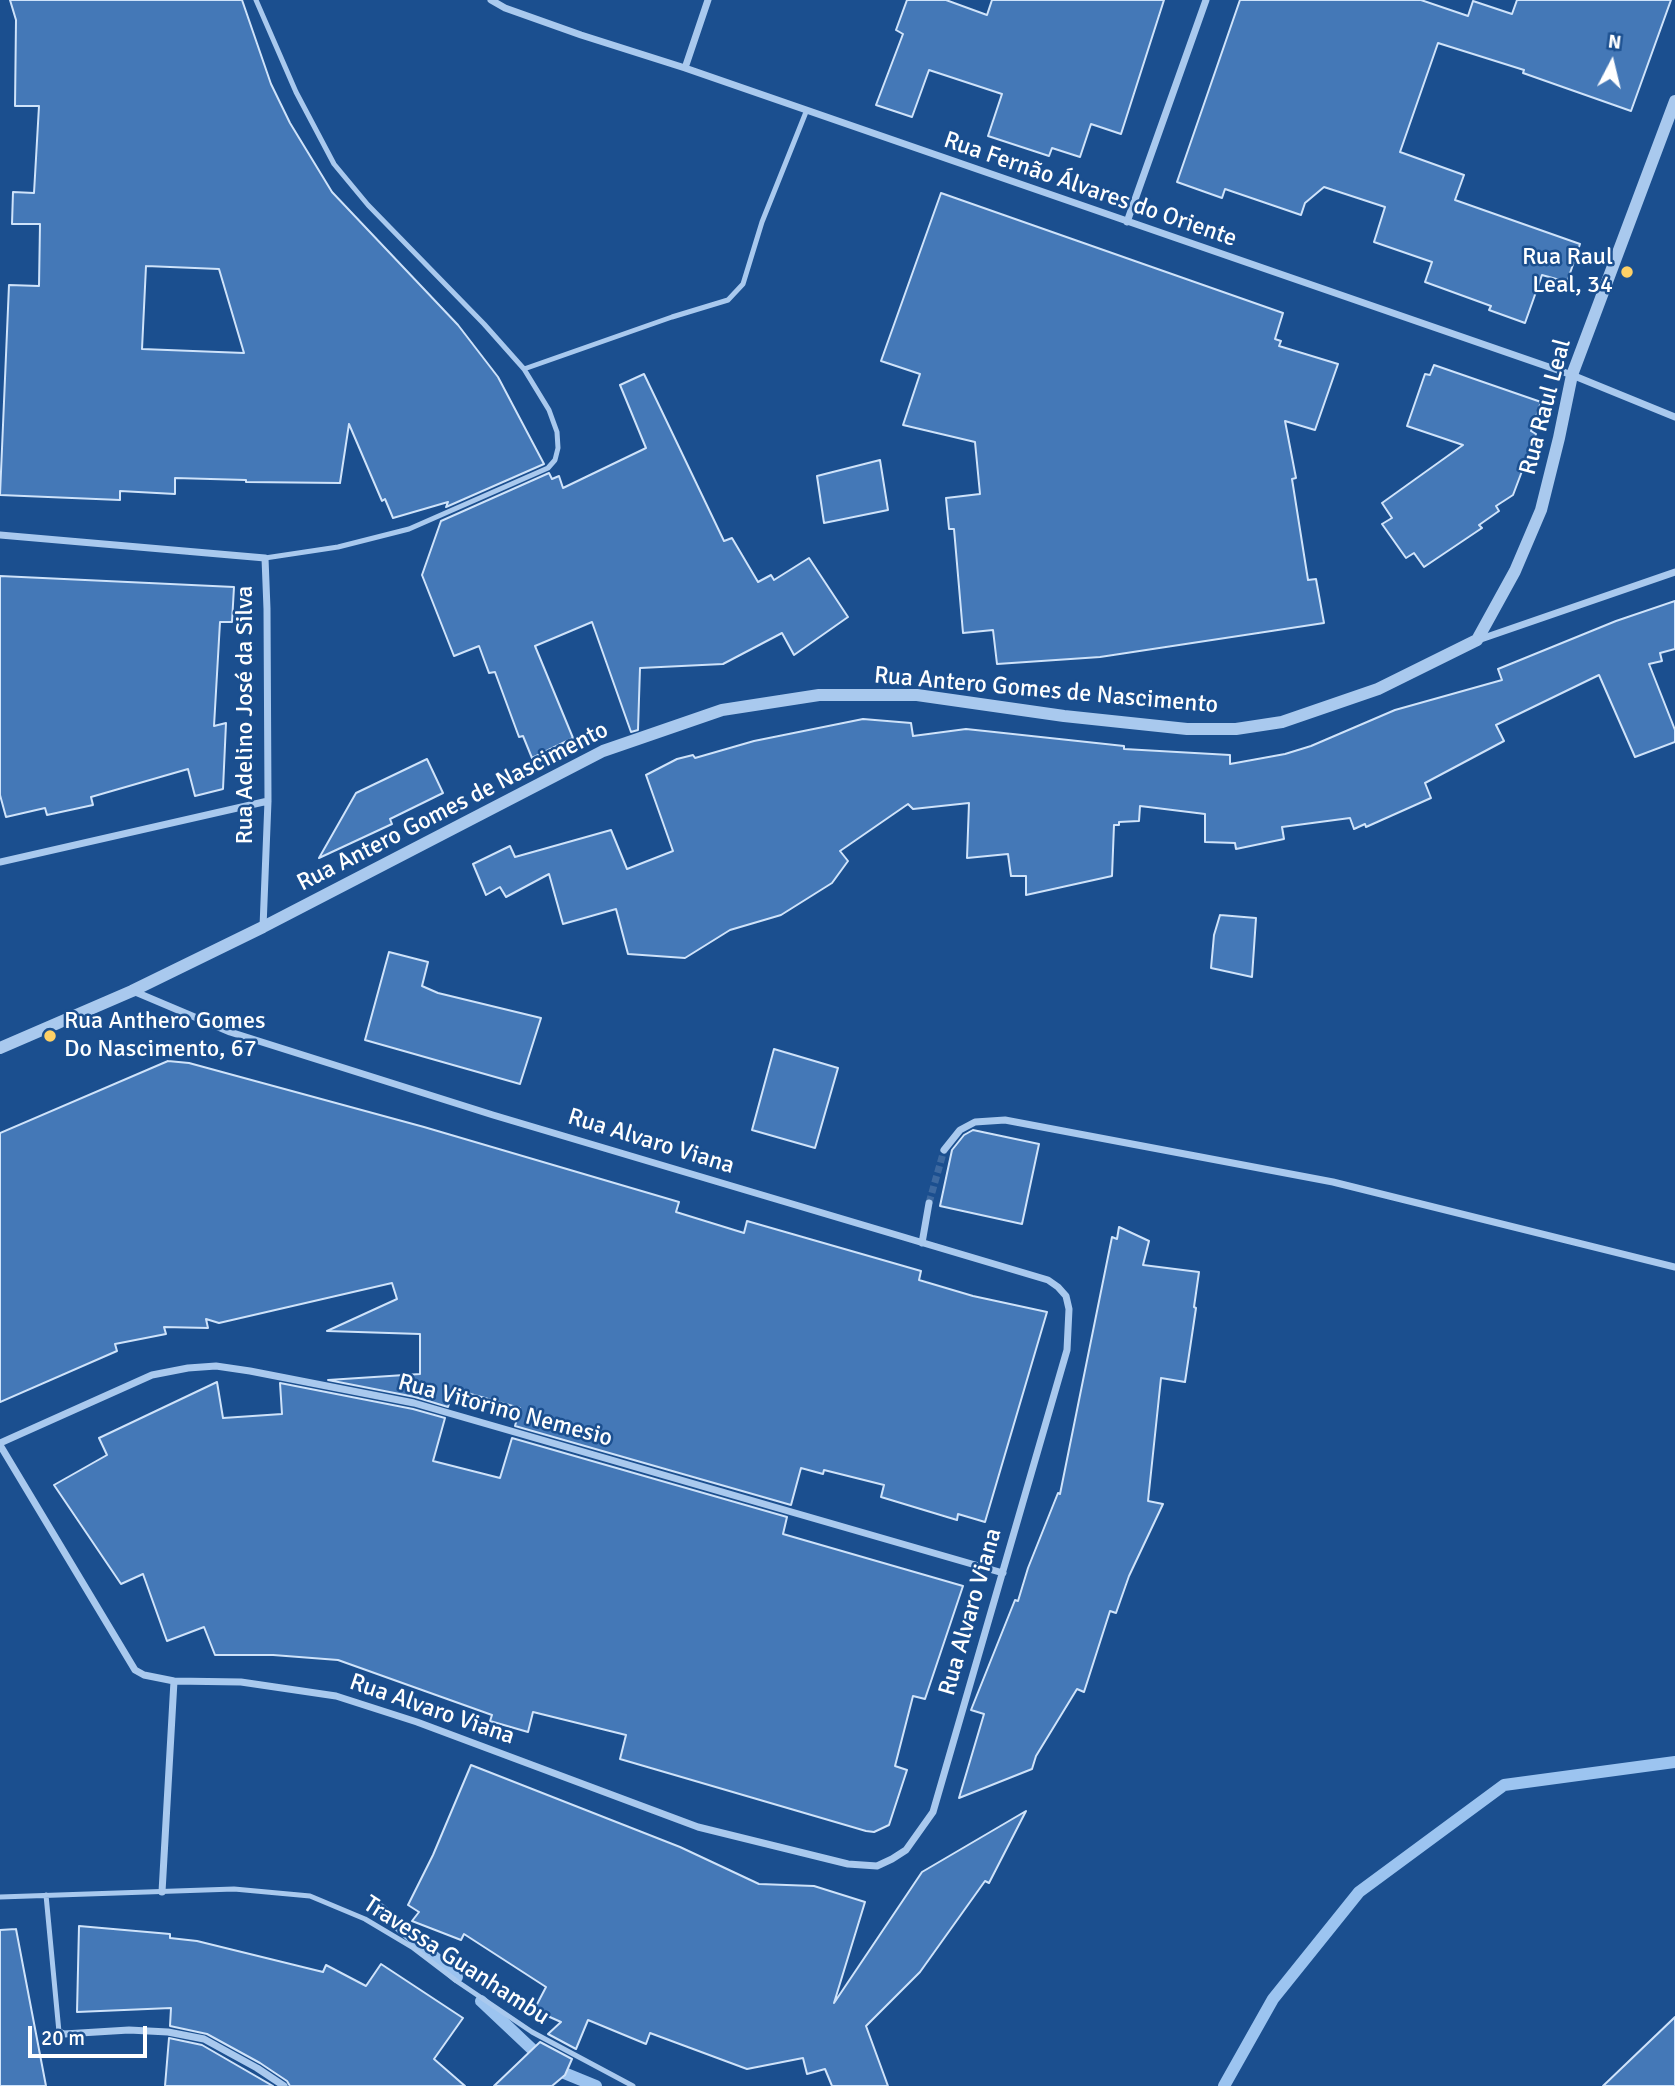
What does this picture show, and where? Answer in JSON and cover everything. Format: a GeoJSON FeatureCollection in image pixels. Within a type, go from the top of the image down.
{"type":"FeatureCollection","features":[{"type":"Feature","properties":{"kind":"street","name":"Rua Fernão Álvares do Oriente"},"geometry":{"type":"LineString","coordinates":[[491,0],[505,8],[581,35],[685,68],[1572,375],[1675,417]]}},
{"type":"Feature","properties":{"kind":"street"},"geometry":{"type":"LineString","coordinates":[[685,68],[708,0]]}},
{"type":"Feature","properties":{"kind":"street"},"geometry":{"type":"LineString","coordinates":[[1126,222],[1206,0]]}},
{"type":"Feature","properties":{"kind":"street","name":"Rua Raul Leal"},"geometry":{"type":"LineString","coordinates":[[1477,640],[1515,571],[1541,510],[1572,375],[1675,101]]}},
{"type":"Feature","properties":{"kind":"street","name":"Rua Adelino José da Silva"},"geometry":{"type":"LineString","coordinates":[[0,535],[265,558],[268,609],[268,800],[263,928]]}},
{"type":"Feature","properties":{"kind":"street","name":"Rua Antero Gomes de Nascimento"},"geometry":{"type":"LineString","coordinates":[[0,1048],[132,991],[263,928],[603,751],[722,710],[819,695],[917,695],[1078,718],[1187,729],[1236,729],[1282,722],[1378,689],[1477,640],[1675,572]]}},
{"type":"Feature","properties":{"kind":"street"},"geometry":{"type":"LineString","coordinates":[[0,862],[268,800]]}},
{"type":"Feature","properties":{"kind":"street","name":"Rua Alvaro Viana"},"geometry":{"type":"LineString","coordinates":[[0,1444],[135,1670],[144,1675],[174,1681],[242,1682],[336,1696],[417,1722],[698,1827],[848,1864],[877,1866],[906,1850],[933,1812],[1067,1350],[1069,1309],[1066,1296],[1058,1287],[1048,1280],[493,1115],[230,1032],[132,991]]}},
{"type":"Feature","properties":{"kind":"street"},"geometry":{"type":"LineString","coordinates":[[944,1150],[960,1130],[975,1122],[1005,1120],[1333,1182],[1675,1267]]}},
{"type":"Feature","properties":{"kind":"street"},"geometry":{"type":"LineString","coordinates":[[922,1243],[929,1203]]}},
{"type":"Feature","properties":{"kind":"street","name":"Rua Vitorino Nemesio"},"geometry":{"type":"LineString","coordinates":[[0,1444],[152,1375],[202,1367],[250,1370],[414,1403],[1003,1573]]}},
{"type":"Feature","properties":{"kind":"street"},"geometry":{"type":"LineString","coordinates":[[162,1892],[174,1681]]}},
{"type":"Feature","properties":{"kind":"street"},"geometry":{"type":"LineString","coordinates":[[59,2032],[64,2034],[129,2030],[168,2032],[204,2039],[284,2086]]}},
{"type":"Feature","properties":{"kind":"lane"},"geometry":{"type":"LineString","coordinates":[[256,0],[296,92],[334,164],[368,205],[524,369],[549,410],[557,432],[558,448],[555,460],[548,468],[410,529],[338,547],[265,558]]}},
{"type":"Feature","properties":{"kind":"lane"},"geometry":{"type":"LineString","coordinates":[[524,369],[728,300],[743,284],[762,222],[806,112]]}},
{"type":"Feature","properties":{"kind":"lane","name":"Travessa Guanhambu"},"geometry":{"type":"LineString","coordinates":[[0,1897],[234,1889],[294,1893],[325,1900],[412,1947],[532,2032],[633,2086]]}},
{"type":"Feature","properties":{"kind":"lane"},"geometry":{"type":"LineString","coordinates":[[46,1895],[59,2032]]}},
{"type":"Feature","properties":{"kind":"building"},"geometry":{"type":"Polygon","coordinates":[[[10,0],[242,0],[271,84],[290,123],[332,192],[458,325],[498,377],[544,464],[446,507],[448,502],[393,518],[385,499],[382,501],[349,424],[340,483],[175,478],[175,494],[120,491],[120,500],[0,495],[9,285],[39,286],[40,224],[12,224],[13,192],[34,193],[39,106],[15,106],[16,20],[10,0]],[[146,266],[142,349],[244,353],[219,269],[146,266]]]}},
{"type":"Feature","properties":{"kind":"building"},"geometry":{"type":"Polygon","coordinates":[[[907,0],[946,0],[987,15],[992,0],[1164,0],[1121,134],[1091,124],[1080,157],[1052,148],[1049,156],[988,136],[1002,94],[929,70],[912,117],[876,105],[903,34],[896,30],[907,0]]]}},
{"type":"Feature","properties":{"kind":"building"},"geometry":{"type":"Polygon","coordinates":[[[1240,0],[1421,0],[1468,16],[1473,1],[1512,14],[1517,0],[1671,0],[1631,111],[1523,73],[1524,70],[1438,43],[1400,152],[1464,175],[1455,200],[1580,244],[1567,282],[1542,275],[1525,323],[1489,310],[1491,306],[1425,282],[1432,262],[1374,242],[1385,207],[1324,187],[1305,203],[1301,215],[1225,189],[1222,198],[1177,182],[1240,0]]]}},
{"type":"Feature","properties":{"kind":"building"},"geometry":{"type":"Polygon","coordinates":[[[941,193],[1283,313],[1275,339],[1281,341],[1279,346],[1338,364],[1315,430],[1285,421],[1296,478],[1292,479],[1308,580],[1316,579],[1324,623],[1100,657],[997,664],[993,630],[963,633],[954,529],[949,529],[946,498],[980,494],[975,442],[903,425],[920,374],[881,361],[941,193]]]}},
{"type":"Feature","properties":{"kind":"building"},"geometry":{"type":"Polygon","coordinates":[[[1434,365],[1541,402],[1531,431],[1536,434],[1513,495],[1496,506],[1499,511],[1479,525],[1482,528],[1424,567],[1414,553],[1406,558],[1382,524],[1392,518],[1382,503],[1463,445],[1407,426],[1425,374],[1430,375],[1434,365]]]}},
{"type":"Feature","properties":{"kind":"building"},"geometry":{"type":"Polygon","coordinates":[[[644,374],[724,541],[732,538],[758,582],[771,575],[774,580],[809,558],[848,617],[794,655],[782,633],[723,664],[640,668],[638,730],[631,732],[592,622],[535,646],[573,738],[532,758],[523,736],[519,737],[495,672],[489,673],[479,646],[454,656],[422,575],[441,521],[549,473],[552,479],[559,476],[563,488],[646,448],[620,385],[644,374]]]}},
{"type":"Feature","properties":{"kind":"building"},"geometry":{"type":"Polygon","coordinates":[[[880,460],[888,510],[824,523],[817,476],[880,460]]]}},
{"type":"Feature","properties":{"kind":"building"},"geometry":{"type":"Polygon","coordinates":[[[0,576],[234,587],[232,622],[220,622],[214,726],[226,723],[223,789],[195,796],[188,769],[91,797],[93,805],[47,815],[45,808],[6,817],[0,795],[0,576]]]}},
{"type":"Feature","properties":{"kind":"building"},"geometry":{"type":"Polygon","coordinates":[[[1675,601],[1675,649],[1660,653],[1662,661],[1649,664],[1675,730],[1675,742],[1635,757],[1599,675],[1496,725],[1504,741],[1425,783],[1431,798],[1366,827],[1365,824],[1354,829],[1350,818],[1282,827],[1284,839],[1236,849],[1235,843],[1205,842],[1205,814],[1140,806],[1139,821],[1119,822],[1119,825],[1114,825],[1112,876],[1026,895],[1026,876],[1011,876],[1008,854],[967,858],[969,803],[913,809],[908,804],[840,851],[848,861],[832,883],[781,915],[730,930],[685,958],[628,954],[616,909],[563,924],[549,874],[506,897],[500,887],[486,895],[473,864],[510,846],[515,857],[611,830],[627,869],[673,851],[646,775],[677,759],[693,755],[695,758],[754,741],[863,719],[911,723],[913,736],[966,729],[1124,746],[1124,749],[1230,755],[1230,764],[1285,754],[1311,746],[1395,710],[1502,680],[1498,669],[1616,621],[1675,601]]]}},
{"type":"Feature","properties":{"kind":"building"},"geometry":{"type":"Polygon","coordinates":[[[427,759],[443,793],[390,819],[392,824],[319,858],[356,793],[427,759]]]}},
{"type":"Feature","properties":{"kind":"building"},"geometry":{"type":"Polygon","coordinates":[[[1220,915],[1256,918],[1252,977],[1211,968],[1214,935],[1220,915]]]}},
{"type":"Feature","properties":{"kind":"building"},"geometry":{"type":"Polygon","coordinates":[[[389,952],[428,962],[422,986],[438,993],[541,1018],[520,1084],[365,1040],[389,952]]]}},
{"type":"Feature","properties":{"kind":"building"},"geometry":{"type":"Polygon","coordinates":[[[774,1049],[838,1068],[815,1148],[752,1130],[774,1049]]]}},
{"type":"Feature","properties":{"kind":"building"},"geometry":{"type":"Polygon","coordinates":[[[168,1061],[189,1063],[424,1127],[679,1202],[676,1212],[744,1233],[747,1221],[921,1271],[919,1280],[973,1296],[1047,1312],[985,1522],[958,1514],[957,1520],[881,1497],[884,1485],[824,1470],[823,1474],[801,1468],[791,1505],[515,1426],[520,1408],[453,1389],[448,1407],[415,1397],[328,1380],[420,1374],[420,1334],[327,1331],[397,1299],[392,1283],[219,1323],[206,1319],[208,1328],[164,1327],[166,1334],[115,1344],[117,1351],[0,1402],[0,1133],[168,1061]]]}},
{"type":"Feature","properties":{"kind":"building"},"geometry":{"type":"Polygon","coordinates":[[[973,1130],[1039,1144],[1022,1224],[940,1206],[952,1150],[964,1135],[973,1130]]]}},
{"type":"Feature","properties":{"kind":"building"},"geometry":{"type":"Polygon","coordinates":[[[1119,1227],[1149,1241],[1143,1265],[1199,1272],[1185,1382],[1161,1378],[1148,1501],[1163,1504],[1129,1576],[1116,1613],[1110,1611],[1084,1692],[1077,1689],[1036,1756],[1032,1769],[959,1798],[984,1714],[971,1710],[1015,1600],[1018,1601],[1058,1493],[1060,1494],[1112,1237],[1117,1239],[1119,1227]]]}},
{"type":"Feature","properties":{"kind":"building"},"geometry":{"type":"Polygon","coordinates":[[[217,1382],[223,1418],[282,1414],[280,1383],[413,1409],[445,1418],[433,1461],[500,1478],[512,1438],[787,1517],[783,1534],[963,1586],[925,1699],[913,1696],[895,1766],[907,1770],[889,1825],[874,1832],[866,1831],[620,1759],[626,1735],[533,1712],[528,1732],[490,1721],[492,1715],[338,1660],[273,1655],[215,1655],[204,1627],[167,1641],[143,1574],[121,1584],[54,1485],[107,1455],[99,1438],[217,1382]]]}},
{"type":"Feature","properties":{"kind":"building"},"geometry":{"type":"Polygon","coordinates":[[[471,1765],[680,1847],[759,1884],[814,1886],[865,1902],[834,2003],[922,1872],[1026,1811],[989,1883],[985,1881],[920,1972],[866,2026],[888,2086],[832,2086],[825,2069],[807,2074],[803,2058],[747,2069],[650,2033],[646,2044],[588,2020],[576,2049],[548,2034],[561,2022],[534,2010],[546,1987],[464,1934],[461,1940],[412,1921],[419,1912],[408,1905],[433,1855],[471,1765]]]}},
{"type":"Feature","properties":{"kind":"building"},"geometry":{"type":"Polygon","coordinates":[[[79,1926],[170,1934],[170,1938],[197,1941],[323,1972],[326,1965],[366,1986],[381,1964],[463,2018],[434,2059],[465,2086],[290,2086],[287,2081],[260,2063],[207,2034],[170,2026],[171,2008],[77,2012],[79,1926]]]}},
{"type":"Feature","properties":{"kind":"building"},"geometry":{"type":"Polygon","coordinates":[[[16,1929],[46,2086],[0,2086],[0,1930],[16,1929]]]}},
{"type":"Feature","properties":{"kind":"building"},"geometry":{"type":"Polygon","coordinates":[[[1675,2017],[1675,2086],[1603,2086],[1675,2017]]]}},
{"type":"Feature","properties":{"kind":"building"},"geometry":{"type":"Polygon","coordinates":[[[169,2038],[202,2045],[273,2086],[165,2086],[169,2038]]]}},
{"type":"Feature","properties":{"kind":"building"},"geometry":{"type":"Polygon","coordinates":[[[540,2042],[572,2059],[565,2075],[552,2086],[494,2086],[540,2042]]]}},
{"type":"Feature","properties":{"kind":"waterway"},"geometry":{"type":"LineString","coordinates":[[1224,2086],[1273,1999],[1359,1892],[1504,1785],[1675,1762]]}},
{"type":"Feature","properties":{"kind":"waterway"},"geometry":{"type":"LineString","coordinates":[[380,1909],[457,1977]]}},
{"type":"Feature","properties":{"kind":"waterway"},"geometry":{"type":"LineString","coordinates":[[481,2001],[552,2068],[596,2086]]}},
{"type":"Feature","properties":{"kind":"tunnel"},"geometry":{"type":"LineString","coordinates":[[929,1203],[944,1150]]}},
{"type":"Feature","properties":{"kind":"place","name":"Rua Raul Leal, 34"},"geometry":{"type":"Point","coordinates":[1627,272]}},
{"type":"Feature","properties":{"kind":"place","name":"Rua Anthero Gomes Do Nascimento, 67"},"geometry":{"type":"Point","coordinates":[50,1036]}}]}
